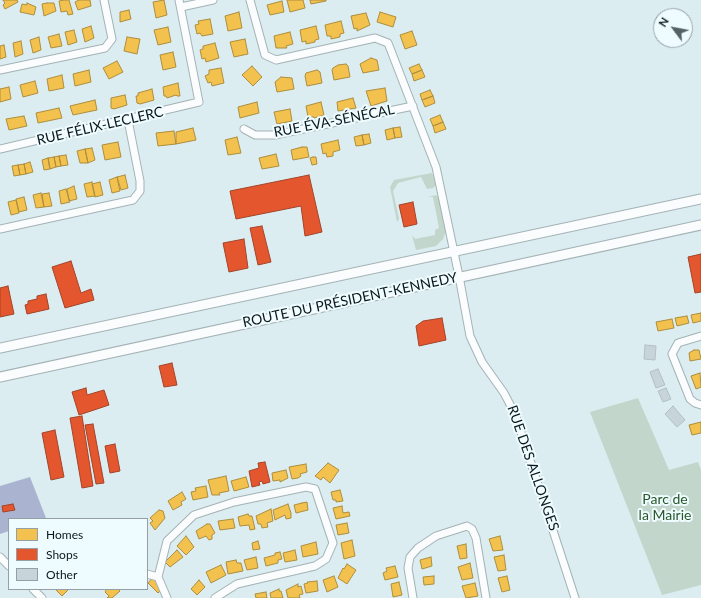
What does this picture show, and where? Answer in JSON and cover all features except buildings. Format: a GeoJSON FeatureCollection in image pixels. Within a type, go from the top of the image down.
{"type":"FeatureCollection","features":[{"type":"Feature","properties":{"kind":"main road","name":"ROUTE DU PRÉSIDENT-KENNEDY"},"geometry":{"type":"LineString","coordinates":[[0,348],[701,199]]}},
{"type":"Feature","properties":{"kind":"main road","name":"ROUTE DU PRÉSIDENT-KENNEDY"},"geometry":{"type":"LineString","coordinates":[[0,377],[459,276],[701,225]]}},
{"type":"Feature","properties":{"kind":"street"},"geometry":{"type":"LineString","coordinates":[[0,70],[105,48],[112,39],[104,0]]}},
{"type":"Feature","properties":{"kind":"street"},"geometry":{"type":"LineString","coordinates":[[180,4],[213,0]]}},
{"type":"Feature","properties":{"kind":"street","name":"RUE DES ALLONGES"},"geometry":{"type":"LineString","coordinates":[[250,0],[265,55],[276,60],[375,38],[388,43],[436,168],[470,336],[482,362],[513,408],[575,598]]}},
{"type":"Feature","properties":{"kind":"street","name":"RUE FÉLIX-LECLERC"},"geometry":{"type":"LineString","coordinates":[[0,149],[199,104],[180,4]]}},
{"type":"Feature","properties":{"kind":"street","name":"RUE ÉVA-SÉNÉCAL"},"geometry":{"type":"LineString","coordinates":[[244,129],[255,135],[275,135],[413,106]]}},
{"type":"Feature","properties":{"kind":"street"},"geometry":{"type":"LineString","coordinates":[[0,229],[133,200],[140,191],[140,181],[128,120]]}},
{"type":"Feature","properties":{"kind":"street"},"geometry":{"type":"LineString","coordinates":[[698,404],[690,399],[672,354],[678,343],[701,336]]}},
{"type":"Feature","properties":{"kind":"street"},"geometry":{"type":"LineString","coordinates":[[167,598],[158,577],[167,541],[194,515],[234,502],[306,487],[315,489],[333,543],[326,559],[315,566],[237,584],[215,598]]}},
{"type":"Feature","properties":{"kind":"street"},"geometry":{"type":"LineString","coordinates":[[413,598],[408,568],[410,557],[418,548],[436,536],[467,526],[472,529],[476,538],[486,598]]}},
{"type":"Feature","properties":{"kind":"street"},"geometry":{"type":"LineString","coordinates":[[0,557],[8,565]]}},
{"type":"Feature","properties":{"kind":"street"},"geometry":{"type":"LineString","coordinates":[[148,574],[158,577]]}},
{"type":"Feature","properties":{"kind":"street"},"geometry":{"type":"LineString","coordinates":[[35,590],[42,598]]}},
{"type":"Feature","properties":{"kind":"green space"},"geometry":{"type":"Polygon","coordinates":[[[432,173],[436,185],[433,188],[427,189],[421,177],[398,183],[393,191],[399,219],[397,222],[390,187],[394,180],[432,173]]]}},
{"type":"Feature","properties":{"kind":"green space"},"geometry":{"type":"Polygon","coordinates":[[[436,195],[439,198],[446,231],[443,239],[436,246],[416,250],[412,235],[415,239],[435,235],[435,230],[439,228],[433,197],[428,197],[436,195]]]}},
{"type":"Feature","properties":{"kind":"green space","name":"Parc de la Mairie"},"geometry":{"type":"Polygon","coordinates":[[[638,398],[669,470],[698,462],[701,470],[701,585],[662,595],[590,412],[638,398]]]}},
{"type":"Feature","properties":{"kind":"water"},"geometry":{"type":"Polygon","coordinates":[[[30,477],[46,518],[8,518],[8,531],[0,534],[0,486],[30,477]]]}}]}
